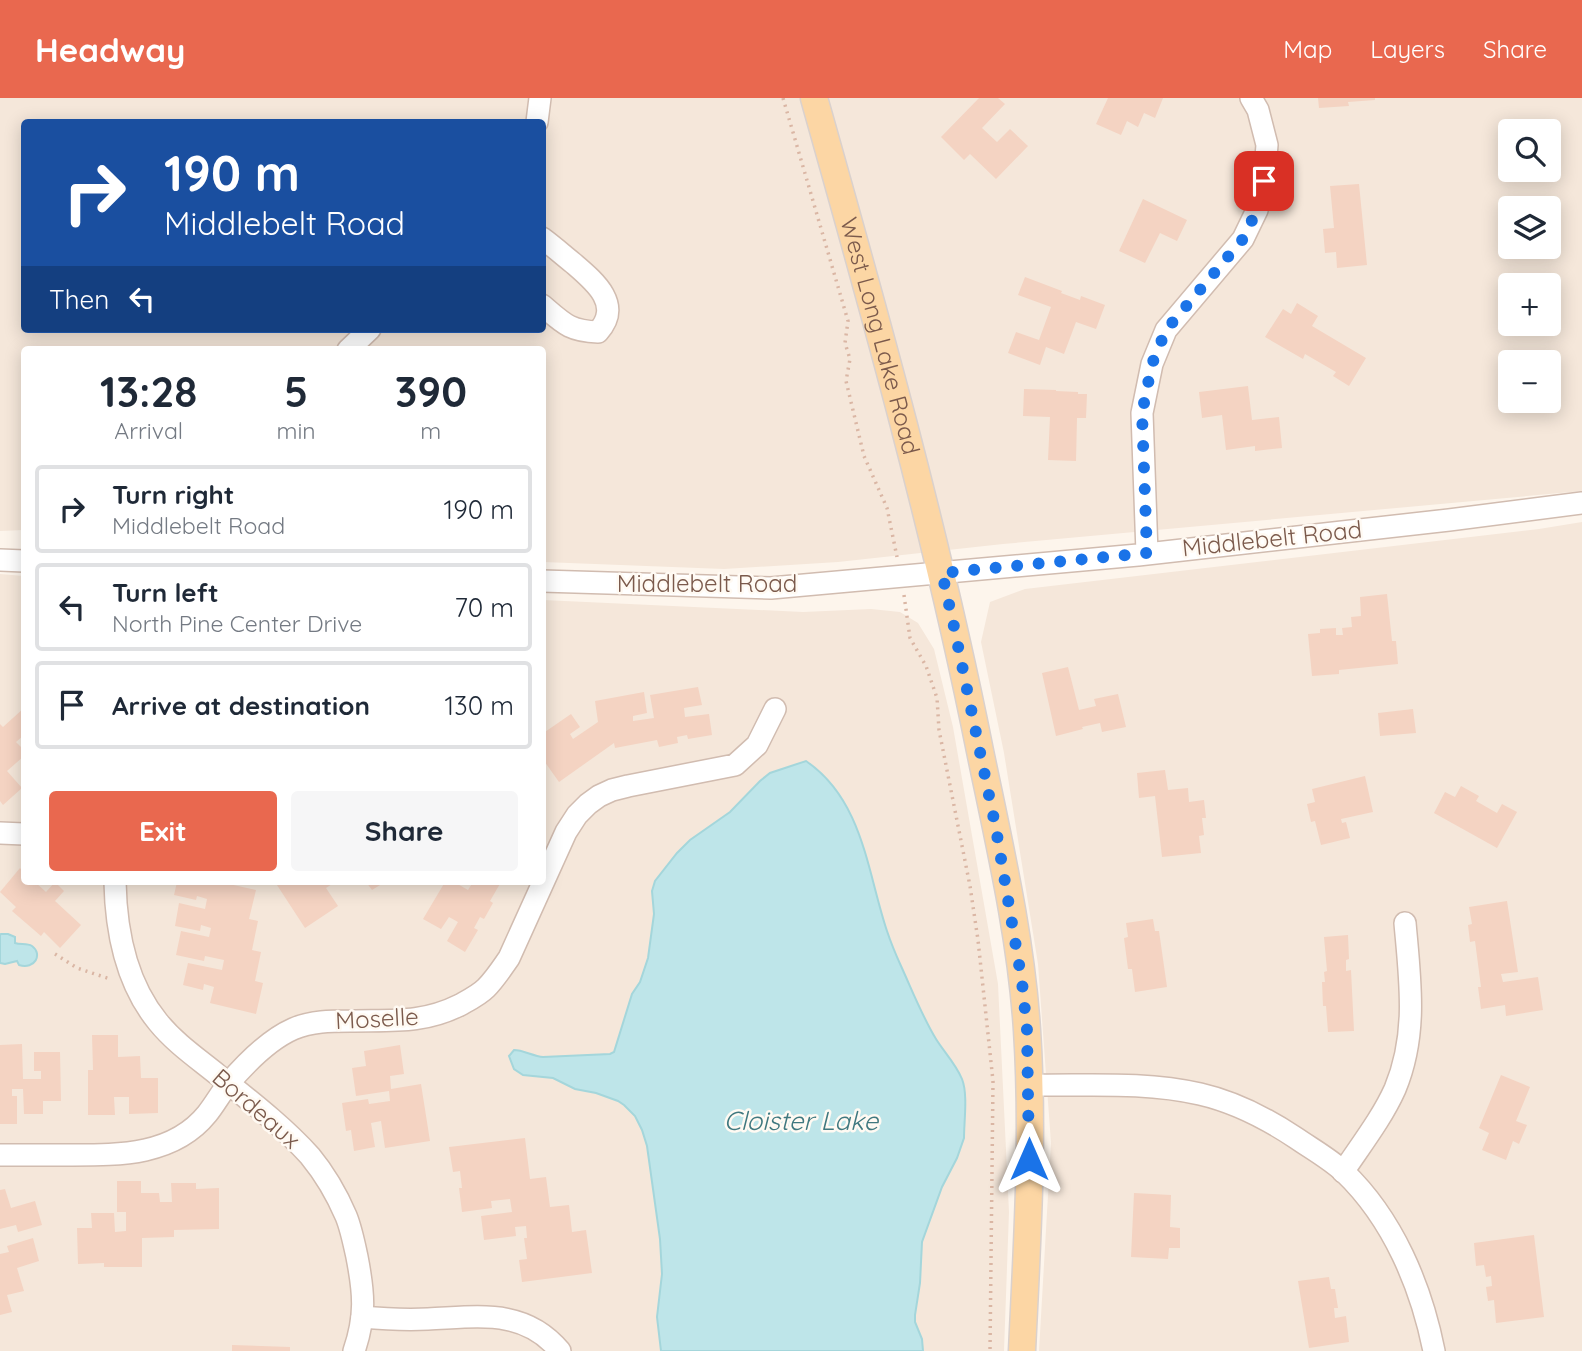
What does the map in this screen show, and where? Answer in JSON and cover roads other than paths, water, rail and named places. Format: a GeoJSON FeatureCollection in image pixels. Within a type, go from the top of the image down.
{"type":"FeatureCollection","features":[{"type":"Feature","properties":{"kind":"main road","name":"West Long Lake Road"},"geometry":{"type":"LineString","coordinates":[[814,98],[928,515],[1010,904],[1022,982],[1029,1085],[1029,1178],[1022,1351]]}},
{"type":"Feature","properties":{"kind":"street"},"geometry":{"type":"LineString","coordinates":[[537,119],[540,98]]}},
{"type":"Feature","properties":{"kind":"street"},"geometry":{"type":"LineString","coordinates":[[1147,553],[1142,413],[1152,364],[1166,330],[1243,239],[1257,210],[1264,181],[1267,145],[1258,110],[1251,98]]}},
{"type":"Feature","properties":{"kind":"street"},"geometry":{"type":"LineString","coordinates":[[546,241],[596,283],[606,299],[608,314],[597,332],[581,331],[564,324],[546,308]]}},
{"type":"Feature","properties":{"kind":"street"},"geometry":{"type":"LineString","coordinates":[[352,346],[366,333]]}},
{"type":"Feature","properties":{"kind":"street","name":"Middlebelt Road"},"geometry":{"type":"LineString","coordinates":[[546,581],[771,588],[1147,553],[1582,503]]}},
{"type":"Feature","properties":{"kind":"street"},"geometry":{"type":"LineString","coordinates":[[0,560],[21,561]]}},
{"type":"Feature","properties":{"kind":"street","name":"Moselle"},"geometry":{"type":"LineString","coordinates":[[546,876],[566,832],[588,804],[605,793],[628,786],[735,765],[757,745],[775,709]]}},
{"type":"Feature","properties":{"kind":"street"},"geometry":{"type":"LineString","coordinates":[[0,833],[21,834]]}},
{"type":"Feature","properties":{"kind":"street","name":"Bordeaux"},"geometry":{"type":"LineString","coordinates":[[115,885],[121,943],[139,993],[157,1021],[176,1042],[290,1136],[312,1158],[346,1217],[353,1238],[363,1292],[362,1317],[354,1351]]}},
{"type":"Feature","properties":{"kind":"street","name":"Moselle"},"geometry":{"type":"LineString","coordinates":[[0,1155],[101,1155],[160,1147],[190,1131],[206,1116],[229,1084],[261,1049],[293,1029],[328,1021],[412,1020],[433,1017],[471,999],[485,989],[509,958],[542,885]]}},
{"type":"Feature","properties":{"kind":"street"},"geometry":{"type":"LineString","coordinates":[[1343,1172],[1381,1114],[1403,1066],[1412,1009],[1405,923]]}},
{"type":"Feature","properties":{"kind":"street"},"geometry":{"type":"LineString","coordinates":[[1029,1085],[1157,1087],[1202,1094],[1254,1111],[1285,1130],[1343,1172],[1377,1212],[1417,1287],[1434,1351]]}},
{"type":"Feature","properties":{"kind":"street"},"geometry":{"type":"LineString","coordinates":[[362,1317],[396,1320],[501,1318],[534,1328],[560,1351]]}},
{"type":"Feature","properties":{"kind":"water","name":"Cloister Lake"},"geometry":{"type":"Polygon","coordinates":[[[806,761],[825,777],[851,816],[868,861],[895,953],[926,1021],[957,1068],[964,1085],[964,1138],[922,1242],[915,1322],[922,1339],[923,1351],[661,1351],[657,1317],[662,1274],[660,1239],[647,1146],[635,1116],[618,1101],[575,1089],[553,1078],[523,1075],[514,1069],[509,1056],[514,1050],[543,1057],[614,1052],[632,994],[640,982],[648,958],[655,881],[690,840],[730,812],[770,773],[806,761]]]}},
{"type":"Feature","properties":{"kind":"water"},"geometry":{"type":"Polygon","coordinates":[[[1,934],[15,937],[15,943],[32,946],[37,953],[36,960],[25,966],[19,965],[17,961],[0,963],[1,934]]]}}]}
